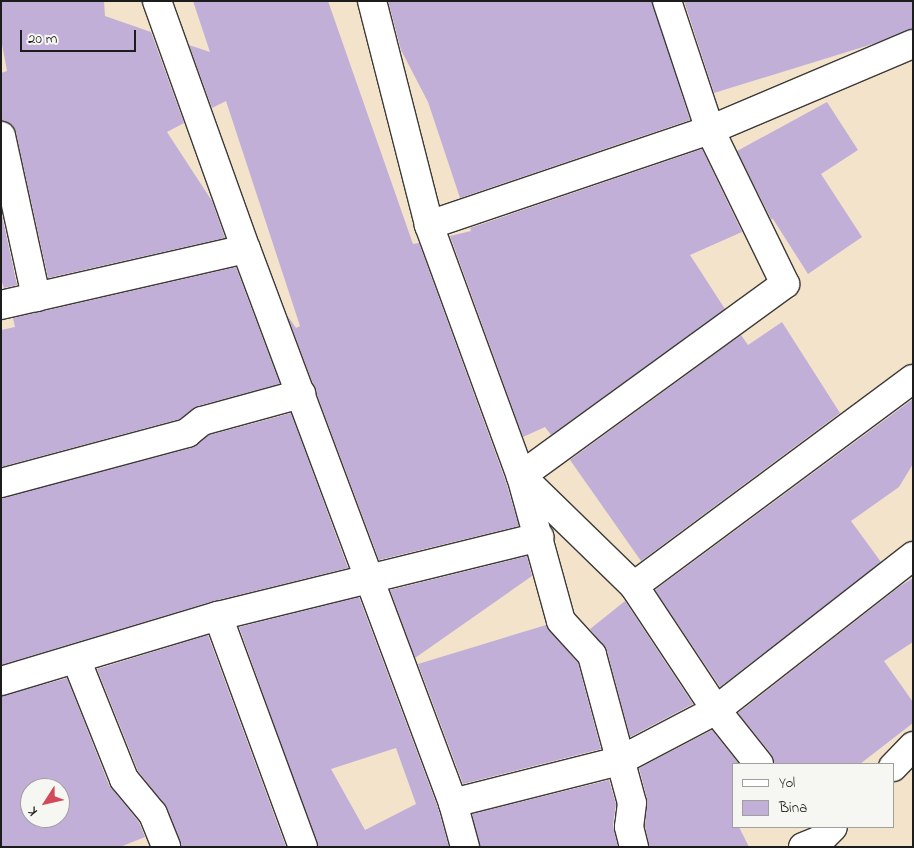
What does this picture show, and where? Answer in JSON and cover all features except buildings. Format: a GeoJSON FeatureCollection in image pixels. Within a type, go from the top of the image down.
{"type":"FeatureCollection","features":[{"type":"Feature","properties":{"kind":"street"},"geometry":{"type":"LineString","coordinates":[[157,1],[246,248],[452,804],[465,847]]}},
{"type":"Feature","properties":{"kind":"street"},"geometry":{"type":"LineString","coordinates":[[372,1],[429,225],[521,476],[561,621],[592,655],[619,761],[632,803],[629,827],[634,847]]}},
{"type":"Feature","properties":{"kind":"street"},"geometry":{"type":"LineString","coordinates":[[521,476],[785,284],[710,130],[667,1]]}},
{"type":"Feature","properties":{"kind":"street"},"geometry":{"type":"LineString","coordinates":[[429,225],[710,130],[913,44]]}},
{"type":"Feature","properties":{"kind":"street"},"geometry":{"type":"LineString","coordinates":[[1,136],[36,297]]}},
{"type":"Feature","properties":{"kind":"street"},"geometry":{"type":"LineString","coordinates":[[1,305],[246,248]]}},
{"type":"Feature","properties":{"kind":"street"},"geometry":{"type":"LineString","coordinates":[[634,586],[913,379]]}},
{"type":"Feature","properties":{"kind":"street"},"geometry":{"type":"LineString","coordinates":[[1,483],[187,432],[202,421],[301,394]]}},
{"type":"Feature","properties":{"kind":"street"},"geometry":{"type":"LineString","coordinates":[[521,476],[634,586],[716,710],[758,763]]}},
{"type":"Feature","properties":{"kind":"street"},"geometry":{"type":"LineString","coordinates":[[1,681],[218,616],[539,537]]}},
{"type":"Feature","properties":{"kind":"street"},"geometry":{"type":"LineString","coordinates":[[452,804],[619,761],[716,710],[913,556]]}},
{"type":"Feature","properties":{"kind":"street"},"geometry":{"type":"LineString","coordinates":[[218,616],[303,847]]}},
{"type":"Feature","properties":{"kind":"street"},"geometry":{"type":"LineString","coordinates":[[76,659],[124,779],[153,814],[166,847]]}},
{"type":"Feature","properties":{"kind":"street"},"geometry":{"type":"LineString","coordinates":[[894,766],[913,746]]}}]}
